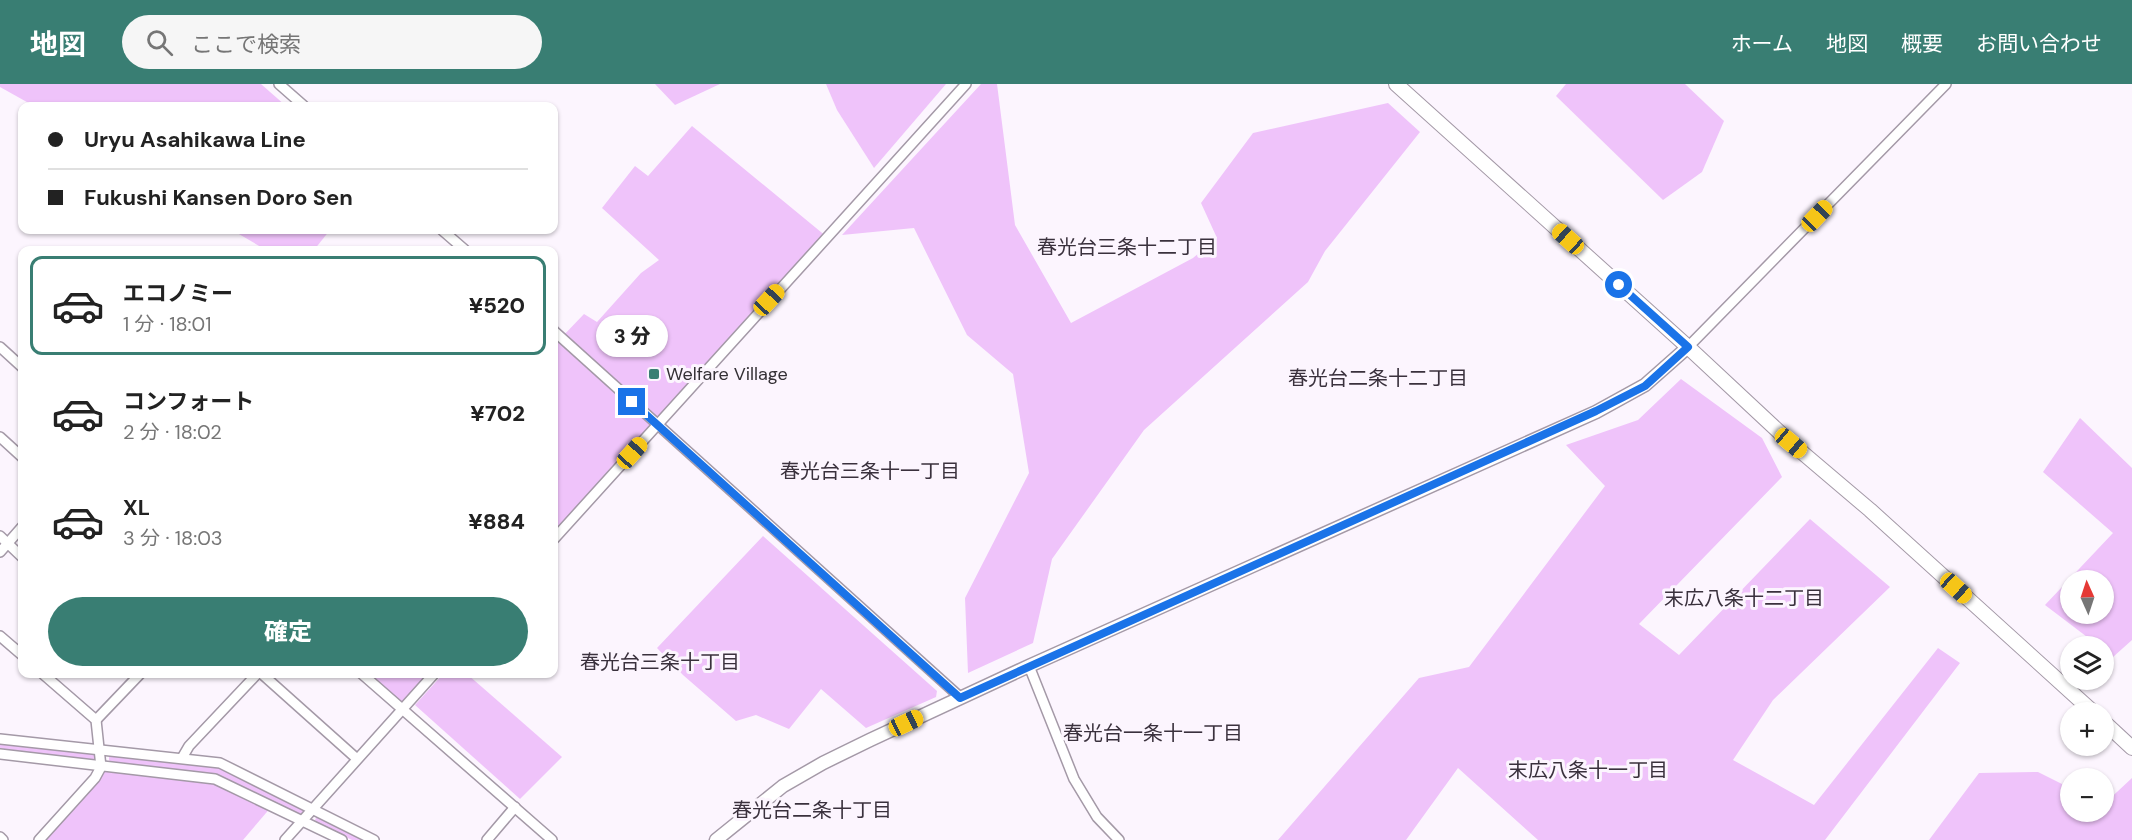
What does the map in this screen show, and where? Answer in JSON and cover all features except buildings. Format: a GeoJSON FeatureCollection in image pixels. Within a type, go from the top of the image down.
{"type":"FeatureCollection","features":[{"type":"Feature","properties":{"kind":"main road"},"geometry":{"type":"LineString","coordinates":[[1396,84],[1791,443],[1870,510],[2082,702]]}},
{"type":"Feature","properties":{"kind":"main road"},"geometry":{"type":"LineString","coordinates":[[2114,731],[2132,748]]}},
{"type":"Feature","properties":{"kind":"street"},"geometry":{"type":"LineString","coordinates":[[279,84],[299,102]]}},
{"type":"Feature","properties":{"kind":"street"},"geometry":{"type":"LineString","coordinates":[[558,535],[966,84]]}},
{"type":"Feature","properties":{"kind":"street"},"geometry":{"type":"LineString","coordinates":[[716,840],[746,813],[783,786],[813,769],[1029,666],[1596,411],[1645,386],[1688,347],[1946,84]]}},
{"type":"Feature","properties":{"kind":"street"},"geometry":{"type":"LineString","coordinates":[[447,234],[460,246]]}},
{"type":"Feature","properties":{"kind":"street"},"geometry":{"type":"LineString","coordinates":[[558,335],[960,698]]}},
{"type":"Feature","properties":{"kind":"street"},"geometry":{"type":"LineString","coordinates":[[0,347],[18,363]]}},
{"type":"Feature","properties":{"kind":"street"},"geometry":{"type":"LineString","coordinates":[[0,437],[18,453]]}},
{"type":"Feature","properties":{"kind":"street"},"geometry":{"type":"LineString","coordinates":[[0,552],[4,540],[18,530]]}},
{"type":"Feature","properties":{"kind":"street"},"geometry":{"type":"LineString","coordinates":[[4,540],[18,553]]}},
{"type":"Feature","properties":{"kind":"street"},"geometry":{"type":"LineString","coordinates":[[0,636],[18,652]]}},
{"type":"Feature","properties":{"kind":"street"},"geometry":{"type":"LineString","coordinates":[[1029,666],[1074,779],[1097,817],[1119,840]]}},
{"type":"Feature","properties":{"kind":"street"},"geometry":{"type":"LineString","coordinates":[[39,840],[95,778],[101,767],[96,720],[48,678]]}},
{"type":"Feature","properties":{"kind":"street"},"geometry":{"type":"LineString","coordinates":[[96,720],[137,678]]}},
{"type":"Feature","properties":{"kind":"street"},"geometry":{"type":"LineString","coordinates":[[182,758],[189,746],[256,678]]}},
{"type":"Feature","properties":{"kind":"street"},"geometry":{"type":"LineString","coordinates":[[265,678],[356,758]]}},
{"type":"Feature","properties":{"kind":"street"},"geometry":{"type":"LineString","coordinates":[[367,678],[552,840]]}},
{"type":"Feature","properties":{"kind":"street"},"geometry":{"type":"LineString","coordinates":[[285,840],[356,758],[430,678]]}},
{"type":"Feature","properties":{"kind":"street"},"geometry":{"type":"LineString","coordinates":[[0,739],[220,763],[374,840]]}},
{"type":"Feature","properties":{"kind":"street"},"geometry":{"type":"LineString","coordinates":[[0,754],[215,779],[342,840]]}},
{"type":"Feature","properties":{"kind":"street"},"geometry":{"type":"LineString","coordinates":[[487,840],[515,807]]}},
{"type":"Feature","properties":{"kind":"shaded area"},"geometry":{"type":"Polygon","coordinates":[[[0,84],[261,84],[281,102],[27,102],[0,87],[0,84]]]}},
{"type":"Feature","properties":{"kind":"shaded area"},"geometry":{"type":"Polygon","coordinates":[[[655,84],[720,84],[675,105],[655,84]]]}},
{"type":"Feature","properties":{"kind":"shaded area"},"geometry":{"type":"Polygon","coordinates":[[[826,84],[946,84],[874,168],[837,110],[826,84]]]}},
{"type":"Feature","properties":{"kind":"shaded area"},"geometry":{"type":"Polygon","coordinates":[[[981,84],[997,84],[1015,225],[1071,323],[1193,258],[1217,238],[1201,203],[1253,133],[1388,103],[1420,132],[1325,251],[1308,282],[1144,430],[1052,559],[1033,643],[968,673],[965,598],[1029,473],[1013,374],[967,335],[914,228],[842,235],[981,84]]]}},
{"type":"Feature","properties":{"kind":"shaded area"},"geometry":{"type":"Polygon","coordinates":[[[1566,84],[1685,84],[1724,121],[1702,172],[1663,200],[1556,96],[1566,84]]]}},
{"type":"Feature","properties":{"kind":"shaded area"},"geometry":{"type":"Polygon","coordinates":[[[692,126],[827,237],[558,535],[558,335],[561,338],[584,314],[597,322],[641,273],[659,260],[602,208],[635,166],[648,176],[692,126]]]}},
{"type":"Feature","properties":{"kind":"shaded area"},"geometry":{"type":"Polygon","coordinates":[[[239,234],[327,234],[317,246],[259,246],[239,234]]]}},
{"type":"Feature","properties":{"kind":"shaded area"},"geometry":{"type":"Polygon","coordinates":[[[1681,379],[1762,438],[1782,477],[1639,624],[1679,655],[1810,519],[1890,587],[1773,700],[1733,760],[1814,805],[1938,648],[1960,663],[1825,840],[1538,840],[1458,768],[1406,840],[1278,840],[1419,678],[1469,667],[1605,486],[1566,445],[1638,420],[1681,379]]]}},
{"type":"Feature","properties":{"kind":"shaded area"},"geometry":{"type":"Polygon","coordinates":[[[2080,418],[2132,468],[2132,640],[2114,656],[2114,636],[2086,636],[2070,624],[2114,624],[2114,570],[2078,570],[2113,533],[2043,472],[2080,418]]]}},
{"type":"Feature","properties":{"kind":"shaded area"},"geometry":{"type":"Polygon","coordinates":[[[763,536],[937,691],[936,697],[866,728],[821,689],[789,729],[756,715],[736,721],[683,675],[657,648],[763,536]]]}},
{"type":"Feature","properties":{"kind":"shaded area"},"geometry":{"type":"Polygon","coordinates":[[[2060,589],[2060,616],[2045,605],[2060,589]]]}},
{"type":"Feature","properties":{"kind":"shaded area"},"geometry":{"type":"Polygon","coordinates":[[[367,678],[430,678],[402,709],[367,678]]]}},
{"type":"Feature","properties":{"kind":"shaded area"},"geometry":{"type":"Polygon","coordinates":[[[439,678],[472,678],[562,757],[520,799],[415,705],[439,678]]]}},
{"type":"Feature","properties":{"kind":"shaded area"},"geometry":{"type":"Polygon","coordinates":[[[0,742],[96,756],[95,761],[0,751],[0,742]]]}},
{"type":"Feature","properties":{"kind":"shaded area"},"geometry":{"type":"Polygon","coordinates":[[[109,755],[219,766],[306,809],[298,814],[216,775],[111,763],[109,755]]]}},
{"type":"Feature","properties":{"kind":"shaded area"},"geometry":{"type":"Polygon","coordinates":[[[101,767],[215,779],[272,806],[243,840],[39,840],[101,767]]]}},
{"type":"Feature","properties":{"kind":"shaded area"},"geometry":{"type":"Polygon","coordinates":[[[2038,772],[2060,783],[2060,822],[2114,822],[2114,795],[2132,778],[2132,840],[1929,840],[1979,773],[2038,772]]]}},
{"type":"Feature","properties":{"kind":"shaded area"},"geometry":{"type":"Polygon","coordinates":[[[317,816],[375,840],[352,840],[317,823],[315,820],[317,816]]]}},
{"type":"Feature","properties":{"kind":"place","name":"Welfare Village"},"geometry":{"type":"Point","coordinates":[654,374]}},
{"type":"Feature","properties":{"kind":"district","name":"春光台三条十二丁目"},"geometry":{"type":"Point","coordinates":[1127,247]}},
{"type":"Feature","properties":{"kind":"district","name":"春光台二条十二丁目"},"geometry":{"type":"Point","coordinates":[1378,378]}},
{"type":"Feature","properties":{"kind":"district","name":"春光台三条十一丁目"},"geometry":{"type":"Point","coordinates":[870,471]}},
{"type":"Feature","properties":{"kind":"district","name":"末広八条十二丁目"},"geometry":{"type":"Point","coordinates":[1744,598]}},
{"type":"Feature","properties":{"kind":"district","name":"春光台三条十丁目"},"geometry":{"type":"Point","coordinates":[660,662]}},
{"type":"Feature","properties":{"kind":"district","name":"春光台一条十一丁目"},"geometry":{"type":"Point","coordinates":[1153,733]}},
{"type":"Feature","properties":{"kind":"district","name":"末広八条十一丁目"},"geometry":{"type":"Point","coordinates":[1588,770]}},
{"type":"Feature","properties":{"kind":"district","name":"春光台二条十丁目"},"geometry":{"type":"Point","coordinates":[812,810]}},
{"type":"Feature","properties":{"kind":"route"},"geometry":{"type":"LineString","coordinates":[[632,402],[960,698],[1596,411],[1645,386],[1688,347],[1619,285]]}}]}
